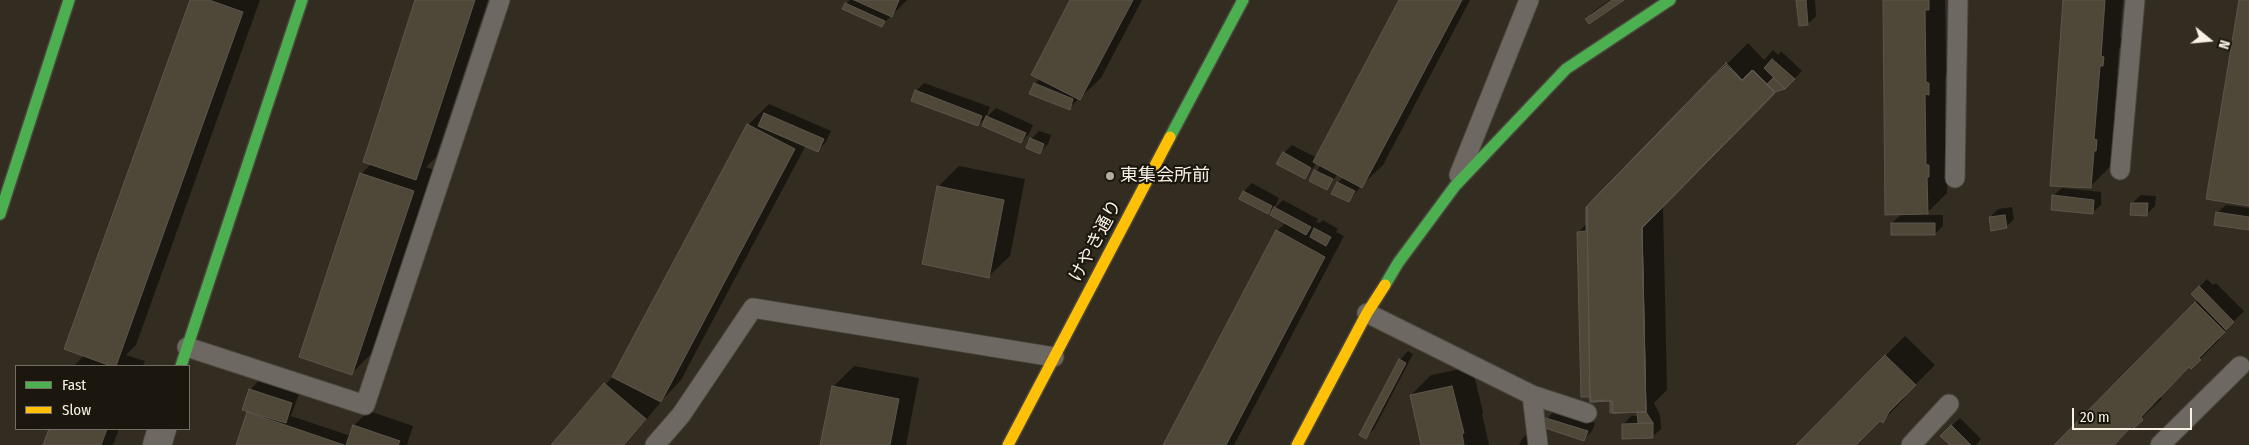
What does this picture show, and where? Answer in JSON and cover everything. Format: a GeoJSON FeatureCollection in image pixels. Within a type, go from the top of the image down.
{"type":"FeatureCollection","features":[{"type":"Feature","properties":{"kind":"street"},"geometry":{"type":"LineString","coordinates":[[0,214],[69,0]]}},
{"type":"Feature","properties":{"kind":"street"},"geometry":{"type":"LineString","coordinates":[[181,365],[302,0]]}},
{"type":"Feature","properties":{"kind":"street","name":"けやき通り"},"geometry":{"type":"LineString","coordinates":[[1008,445],[1244,0]]}},
{"type":"Feature","properties":{"kind":"street"},"geometry":{"type":"LineString","coordinates":[[1297,445],[1367,313],[1398,263],[1454,186],[1566,69],[1670,0]]}},
{"type":"Feature","properties":{"kind":"street"},"geometry":{"type":"LineString","coordinates":[[157,445],[162,430]]}},
{"type":"Feature","properties":{"kind":"lane"},"geometry":{"type":"LineString","coordinates":[[187,347],[366,405],[500,0]]}},
{"type":"Feature","properties":{"kind":"lane"},"geometry":{"type":"LineString","coordinates":[[1454,186],[1529,0]]}},
{"type":"Feature","properties":{"kind":"lane"},"geometry":{"type":"LineString","coordinates":[[1955,178],[1958,0]]}},
{"type":"Feature","properties":{"kind":"lane"},"geometry":{"type":"LineString","coordinates":[[2120,170],[2135,0]]}},
{"type":"Feature","properties":{"kind":"lane"},"geometry":{"type":"LineString","coordinates":[[655,445],[681,415],[753,308],[1054,357]]}},
{"type":"Feature","properties":{"kind":"lane"},"geometry":{"type":"LineString","coordinates":[[1367,313],[1532,395],[1587,413]]}},
{"type":"Feature","properties":{"kind":"lane"},"geometry":{"type":"LineString","coordinates":[[2160,445],[2240,366]]}},
{"type":"Feature","properties":{"kind":"lane"},"geometry":{"type":"LineString","coordinates":[[1532,395],[1538,445]]}},
{"type":"Feature","properties":{"kind":"lane"},"geometry":{"type":"LineString","coordinates":[[1911,445],[1949,404]]}},
{"type":"Feature","properties":{"kind":"building"},"geometry":{"type":"Polygon","coordinates":[[[190,0],[209,0],[243,12],[116,365],[108,365],[64,349],[190,0]]]}},
{"type":"Feature","properties":{"kind":"building"},"geometry":{"type":"Polygon","coordinates":[[[415,0],[475,0],[416,180],[363,162],[415,0]]]}},
{"type":"Feature","properties":{"kind":"building"},"geometry":{"type":"Polygon","coordinates":[[[854,0],[899,0],[892,17],[854,0]]]}},
{"type":"Feature","properties":{"kind":"building"},"geometry":{"type":"Polygon","coordinates":[[[1070,0],[1133,0],[1080,100],[1031,75],[1070,0]]]}},
{"type":"Feature","properties":{"kind":"building"},"geometry":{"type":"Polygon","coordinates":[[[1399,0],[1462,0],[1362,188],[1313,162],[1399,0]]]}},
{"type":"Feature","properties":{"kind":"building"},"geometry":{"type":"Polygon","coordinates":[[[1612,0],[1624,0],[1589,24],[1585,19],[1612,0]]]}},
{"type":"Feature","properties":{"kind":"building"},"geometry":{"type":"Polygon","coordinates":[[[1796,0],[1806,0],[1808,25],[1799,26],[1796,0]]]}},
{"type":"Feature","properties":{"kind":"building"},"geometry":{"type":"Polygon","coordinates":[[[1883,0],[1929,0],[1929,10],[1925,10],[1926,82],[1929,83],[1929,95],[1925,94],[1926,165],[1929,165],[1929,177],[1927,177],[1928,214],[1885,215],[1883,0]]]}},
{"type":"Feature","properties":{"kind":"building"},"geometry":{"type":"Polygon","coordinates":[[[2063,0],[2105,0],[2101,56],[2104,57],[2103,66],[2100,66],[2094,139],[2097,140],[2096,151],[2094,151],[2091,188],[2050,186],[2063,0]]]}},
{"type":"Feature","properties":{"kind":"building"},"geometry":{"type":"Polygon","coordinates":[[[2239,0],[2249,0],[2249,206],[2206,199],[2239,0]]]}},
{"type":"Feature","properties":{"kind":"building"},"geometry":{"type":"Polygon","coordinates":[[[845,3],[885,21],[882,27],[842,9],[845,3]]]}},
{"type":"Feature","properties":{"kind":"building"},"geometry":{"type":"Polygon","coordinates":[[[1772,59],[1795,79],[1785,89],[1764,68],[1772,59]]]}},
{"type":"Feature","properties":{"kind":"building"},"geometry":{"type":"Polygon","coordinates":[[[1726,63],[1742,80],[1752,70],[1775,93],[1642,228],[1646,412],[1613,413],[1612,401],[1590,402],[1587,206],[1726,63]]]}},
{"type":"Feature","properties":{"kind":"building"},"geometry":{"type":"Polygon","coordinates":[[[1726,63],[1742,80],[1752,70],[1775,93],[1642,228],[1646,412],[1613,413],[1612,401],[1590,402],[1587,206],[1726,63]]]}},
{"type":"Feature","properties":{"kind":"building"},"geometry":{"type":"Polygon","coordinates":[[[1726,65],[1742,81],[1753,70],[1775,92],[1642,227],[1646,412],[1610,413],[1610,400],[1591,401],[1591,397],[1581,397],[1577,232],[1586,231],[1586,207],[1726,65]]]}},
{"type":"Feature","properties":{"kind":"building"},"geometry":{"type":"Polygon","coordinates":[[[1773,78],[1785,89],[1775,92],[1767,84],[1773,78]]]}},
{"type":"Feature","properties":{"kind":"building"},"geometry":{"type":"Polygon","coordinates":[[[1034,83],[1073,99],[1070,110],[1029,94],[1034,83]]]}},
{"type":"Feature","properties":{"kind":"building"},"geometry":{"type":"Polygon","coordinates":[[[915,90],[982,116],[978,126],[911,101],[915,90]]]}},
{"type":"Feature","properties":{"kind":"building"},"geometry":{"type":"Polygon","coordinates":[[[764,113],[824,139],[818,152],[758,126],[764,113]]]}},
{"type":"Feature","properties":{"kind":"building"},"geometry":{"type":"Polygon","coordinates":[[[986,116],[1026,133],[1021,143],[982,126],[986,116]]]}},
{"type":"Feature","properties":{"kind":"building"},"geometry":{"type":"Polygon","coordinates":[[[747,124],[795,149],[661,402],[612,377],[747,124]]]}},
{"type":"Feature","properties":{"kind":"building"},"geometry":{"type":"Polygon","coordinates":[[[1030,138],[1044,144],[1040,154],[1026,148],[1030,138]]]}},
{"type":"Feature","properties":{"kind":"building"},"geometry":{"type":"Polygon","coordinates":[[[1283,152],[1311,168],[1305,179],[1276,164],[1283,152]]]}},
{"type":"Feature","properties":{"kind":"building"},"geometry":{"type":"Polygon","coordinates":[[[1314,170],[1333,179],[1327,190],[1309,181],[1314,170]]]}},
{"type":"Feature","properties":{"kind":"building"},"geometry":{"type":"Polygon","coordinates":[[[360,173],[414,191],[352,375],[299,357],[360,173]]]}},
{"type":"Feature","properties":{"kind":"building"},"geometry":{"type":"Polygon","coordinates":[[[1337,182],[1355,191],[1349,202],[1331,194],[1337,182]]]}},
{"type":"Feature","properties":{"kind":"building"},"geometry":{"type":"Polygon","coordinates":[[[937,186],[1004,200],[989,278],[922,264],[937,186]]]}},
{"type":"Feature","properties":{"kind":"building"},"geometry":{"type":"Polygon","coordinates":[[[1243,191],[1272,206],[1268,214],[1239,199],[1243,191]]]}},
{"type":"Feature","properties":{"kind":"building"},"geometry":{"type":"Polygon","coordinates":[[[2052,195],[2094,200],[2093,214],[2051,210],[2052,195]]]}},
{"type":"Feature","properties":{"kind":"building"},"geometry":{"type":"Polygon","coordinates":[[[2131,203],[2148,203],[2147,216],[2130,215],[2131,203]]]}},
{"type":"Feature","properties":{"kind":"building"},"geometry":{"type":"Polygon","coordinates":[[[1274,207],[1311,227],[1306,235],[1270,215],[1274,207]]]}},
{"type":"Feature","properties":{"kind":"building"},"geometry":{"type":"Polygon","coordinates":[[[2216,212],[2249,217],[2249,230],[2214,225],[2216,212]]]}},
{"type":"Feature","properties":{"kind":"building"},"geometry":{"type":"Polygon","coordinates":[[[2005,215],[2007,228],[1991,231],[1989,217],[2005,215]]]}},
{"type":"Feature","properties":{"kind":"building"},"geometry":{"type":"Polygon","coordinates":[[[1891,223],[1935,223],[1935,235],[1891,235],[1891,223]]]}},
{"type":"Feature","properties":{"kind":"building"},"geometry":{"type":"Polygon","coordinates":[[[1314,228],[1331,237],[1326,246],[1310,237],[1314,228]]]}},
{"type":"Feature","properties":{"kind":"building"},"geometry":{"type":"Polygon","coordinates":[[[1276,230],[1325,257],[1226,445],[1163,445],[1276,230]]]}},
{"type":"Feature","properties":{"kind":"building"},"geometry":{"type":"Polygon","coordinates":[[[2199,286],[2234,322],[2226,330],[2191,294],[2199,286]]]}},
{"type":"Feature","properties":{"kind":"building"},"geometry":{"type":"Polygon","coordinates":[[[2195,302],[2225,332],[2199,358],[2201,360],[2191,369],[2189,367],[2141,417],[2143,420],[2134,428],[2132,426],[2114,445],[2054,445],[2195,302]]]}},
{"type":"Feature","properties":{"kind":"building"},"geometry":{"type":"Polygon","coordinates":[[[1885,355],[1916,385],[1889,412],[1883,423],[1880,421],[1856,445],[1796,445],[1885,355]]]}},
{"type":"Feature","properties":{"kind":"building"},"geometry":{"type":"Polygon","coordinates":[[[1399,359],[1406,363],[1366,439],[1359,435],[1399,359]]]}},
{"type":"Feature","properties":{"kind":"building"},"geometry":{"type":"Polygon","coordinates":[[[604,383],[646,419],[624,445],[551,445],[604,383]]]}},
{"type":"Feature","properties":{"kind":"building"},"geometry":{"type":"Polygon","coordinates":[[[832,386],[899,399],[890,445],[820,445],[832,386]]]}},
{"type":"Feature","properties":{"kind":"building"},"geometry":{"type":"Polygon","coordinates":[[[1452,386],[1464,433],[1462,434],[1464,445],[1421,445],[1410,395],[1452,386]]]}},
{"type":"Feature","properties":{"kind":"building"},"geometry":{"type":"Polygon","coordinates":[[[249,389],[292,403],[286,423],[242,410],[249,389]]]}},
{"type":"Feature","properties":{"kind":"building"},"geometry":{"type":"Polygon","coordinates":[[[247,412],[344,445],[236,445],[247,412]]]}},
{"type":"Feature","properties":{"kind":"building"},"geometry":{"type":"Polygon","coordinates":[[[1637,412],[1646,412],[1653,423],[1638,423],[1637,412]]]}},
{"type":"Feature","properties":{"kind":"building"},"geometry":{"type":"Polygon","coordinates":[[[1546,418],[1588,431],[1584,441],[1542,427],[1546,418]]]}},
{"type":"Feature","properties":{"kind":"building"},"geometry":{"type":"Polygon","coordinates":[[[1653,423],[1653,438],[1622,439],[1622,424],[1653,423]]]}},
{"type":"Feature","properties":{"kind":"building"},"geometry":{"type":"Polygon","coordinates":[[[353,425],[400,441],[398,445],[346,445],[353,425]]]}},
{"type":"Feature","properties":{"kind":"building"},"geometry":{"type":"Polygon","coordinates":[[[1951,425],[1971,445],[1950,445],[1940,436],[1951,425]]]}},
{"type":"Feature","properties":{"kind":"building"},"geometry":{"type":"Polygon","coordinates":[[[49,430],[107,430],[101,445],[43,445],[49,430]]]}},
{"type":"Feature","properties":{"kind":"traffic: fast"},"geometry":{"type":"LineString","coordinates":[[0,214],[69,0]]}},
{"type":"Feature","properties":{"kind":"traffic: fast"},"geometry":{"type":"LineString","coordinates":[[181,365],[302,0]]}},
{"type":"Feature","properties":{"kind":"traffic: fast"},"geometry":{"type":"LineString","coordinates":[[1170,137],[1243,0]]}},
{"type":"Feature","properties":{"kind":"traffic: fast"},"geometry":{"type":"LineString","coordinates":[[1385,285],[1398,263],[1455,186],[1566,69],[1670,0]]}},
{"type":"Feature","properties":{"kind":"traffic: slow"},"geometry":{"type":"LineString","coordinates":[[1008,445],[1170,137]]}},
{"type":"Feature","properties":{"kind":"traffic: slow"},"geometry":{"type":"LineString","coordinates":[[1297,445],[1367,313],[1385,285]]}},
{"type":"Feature","properties":{"kind":"place","name":"東集会所前"},"geometry":{"type":"Point","coordinates":[1110,176]}}]}
